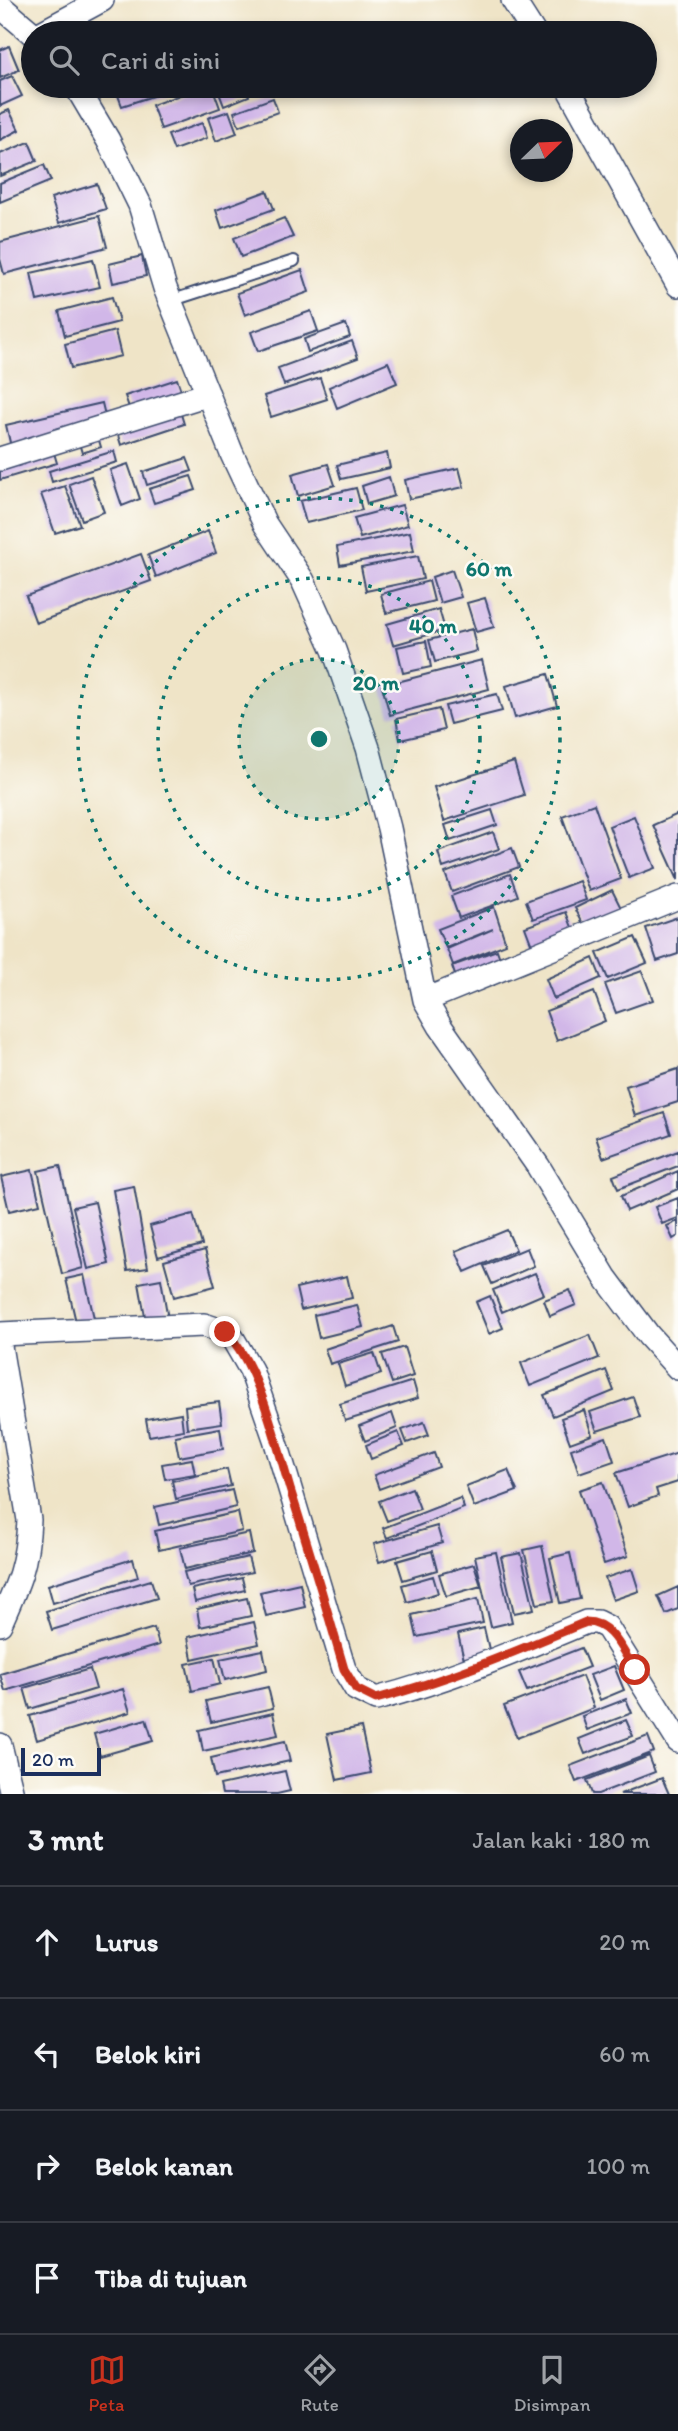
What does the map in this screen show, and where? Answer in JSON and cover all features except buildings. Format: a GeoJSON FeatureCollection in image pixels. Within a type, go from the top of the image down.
{"type":"FeatureCollection","features":[{"type":"Feature","properties":{"kind":"street"},"geometry":{"type":"LineString","coordinates":[[63,21],[102,0]]}},
{"type":"Feature","properties":{"kind":"street"},"geometry":{"type":"LineString","coordinates":[[513,0],[526,21]]}},
{"type":"Feature","properties":{"kind":"street"},"geometry":{"type":"LineString","coordinates":[[0,6],[21,24]]}},
{"type":"Feature","properties":{"kind":"street"},"geometry":{"type":"LineString","coordinates":[[83,98],[108,140],[140,205],[170,301],[232,454],[265,523],[303,581],[334,650],[368,748],[389,828],[425,1000],[440,1026],[538,1166],[605,1277],[649,1336],[678,1368]]}},
{"type":"Feature","properties":{"kind":"street"},"geometry":{"type":"LineString","coordinates":[[574,98],[678,285]]}},
{"type":"Feature","properties":{"kind":"street"},"geometry":{"type":"LineString","coordinates":[[0,459],[208,394]]}},
{"type":"Feature","properties":{"kind":"street"},"geometry":{"type":"LineString","coordinates":[[425,1000],[678,897]]}},
{"type":"Feature","properties":{"kind":"street"},"geometry":{"type":"LineString","coordinates":[[0,1334],[204,1325],[225,1332],[233,1339],[251,1370],[275,1439],[344,1669],[356,1689],[376,1699],[424,1687],[505,1657],[586,1622],[597,1622],[607,1627],[678,1741]]}},
{"type":"Feature","properties":{"kind":"street"},"geometry":{"type":"LineString","coordinates":[[0,1346],[29,1520],[28,1548],[22,1576],[0,1624]]}},
{"type":"Feature","properties":{"kind":"street"},"geometry":{"type":"LineString","coordinates":[[0,1745],[12,1794]]}},
{"type":"Feature","properties":{"kind":"lane"},"geometry":{"type":"LineString","coordinates":[[170,301],[294,261]]}},
{"type":"Feature","properties":{"kind":"route"},"geometry":{"type":"LineString","coordinates":[[225,1332],[233,1339],[251,1370],[275,1439],[344,1669],[356,1689],[376,1699],[424,1687],[505,1657],[586,1622],[597,1622],[607,1627],[635,1670]]}}]}
